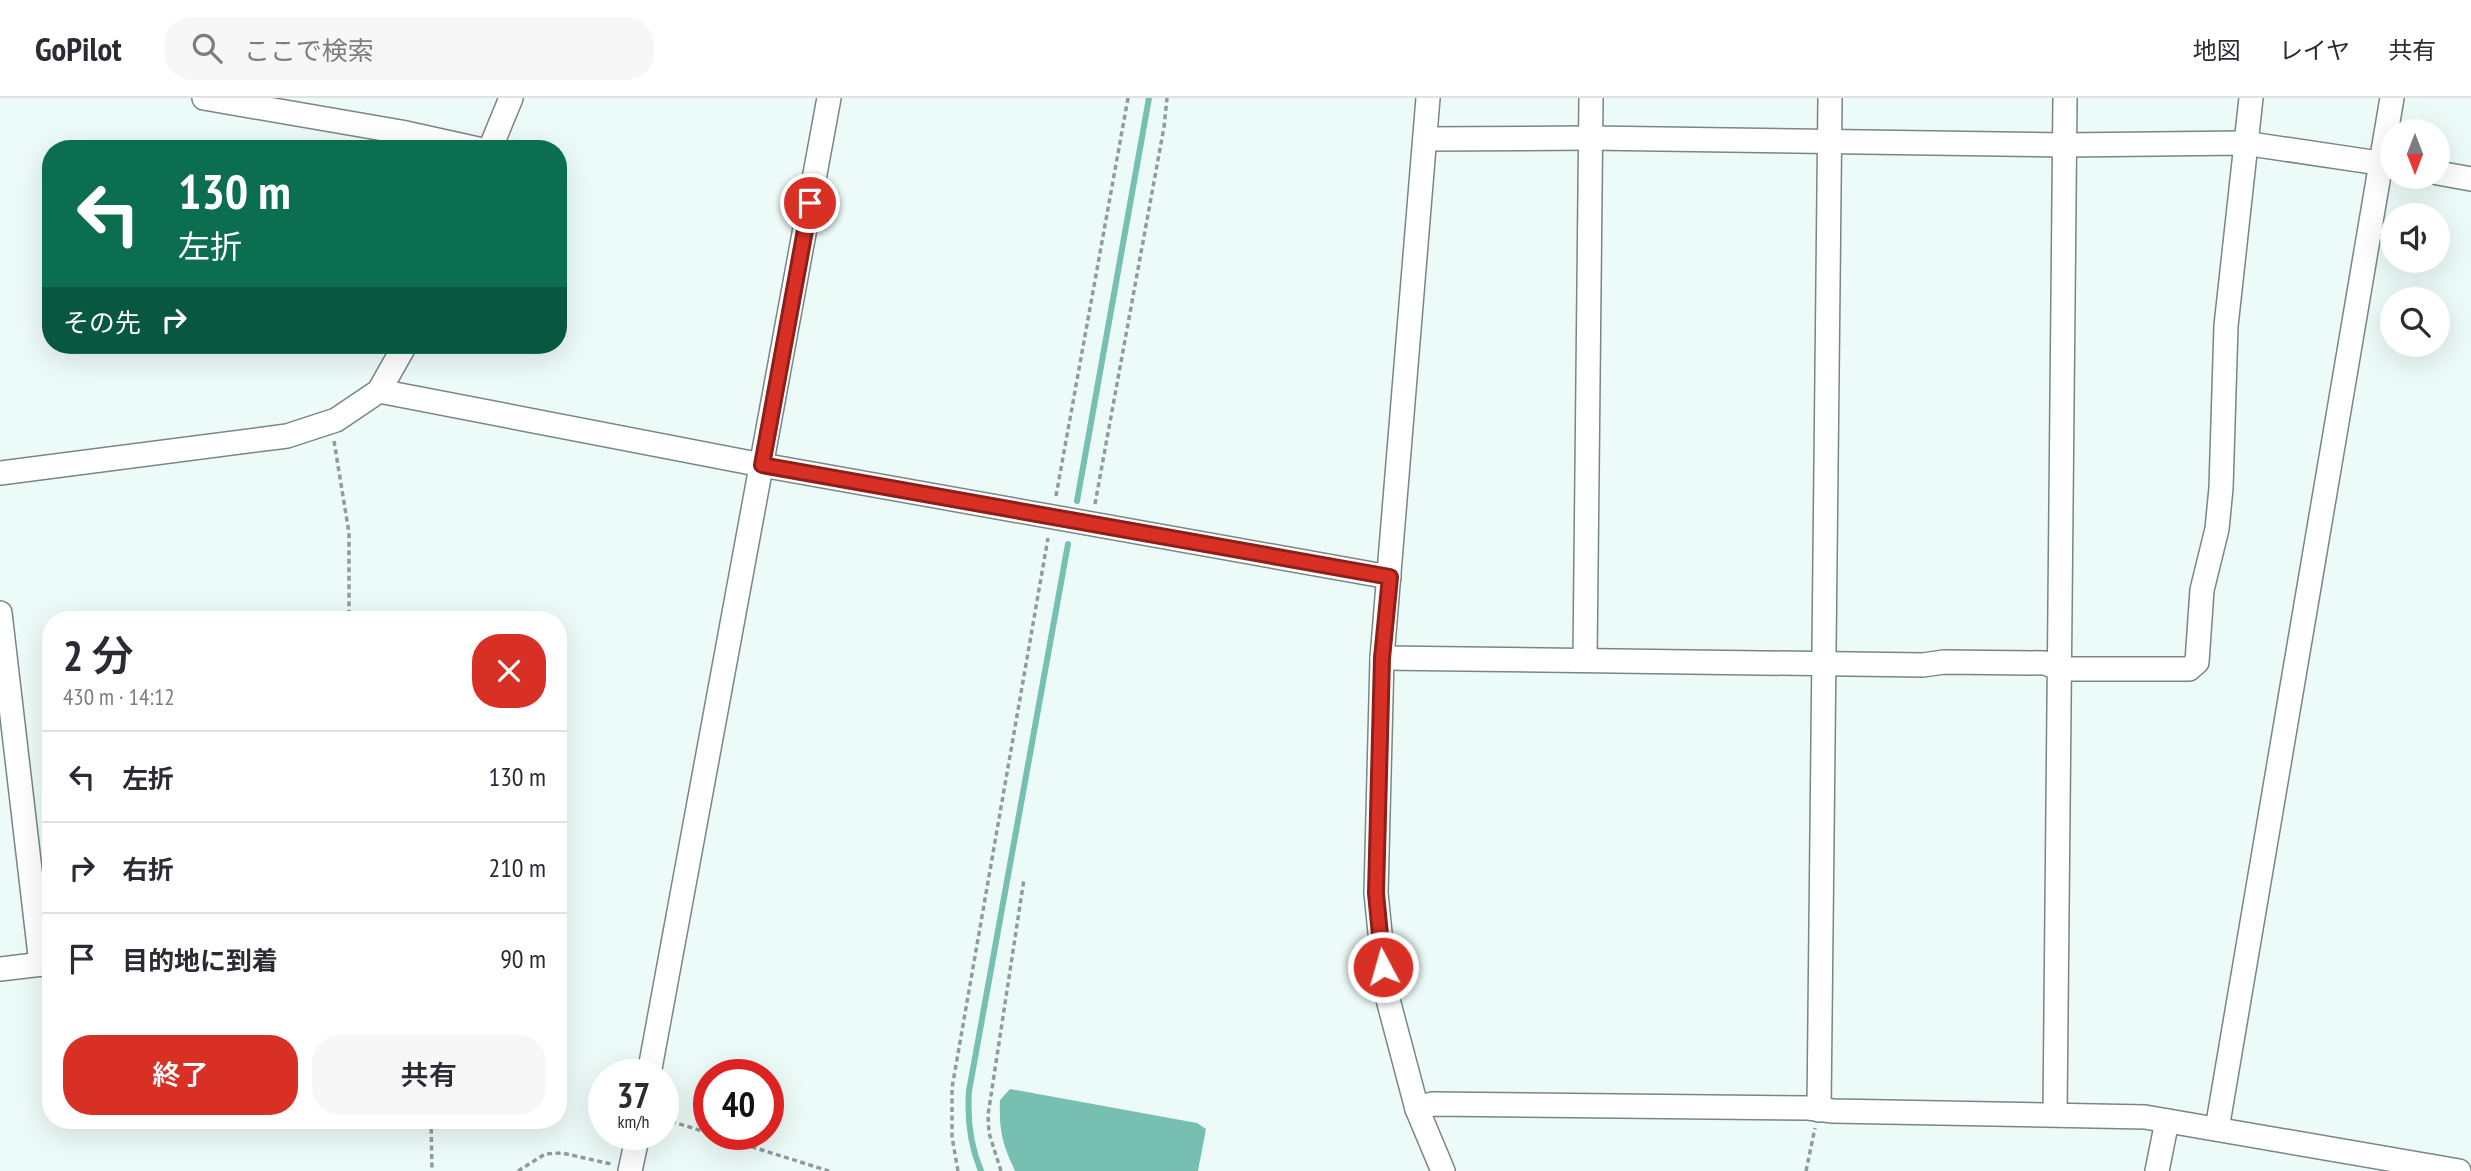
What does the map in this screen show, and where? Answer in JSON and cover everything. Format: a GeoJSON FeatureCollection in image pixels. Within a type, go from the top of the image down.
{"type":"FeatureCollection","features":[{"type":"Feature","properties":{"kind":"street"},"geometry":{"type":"LineString","coordinates":[[204,98],[435,140]]}},
{"type":"Feature","properties":{"kind":"street"},"geometry":{"type":"LineString","coordinates":[[494,140],[511,98]]}},
{"type":"Feature","properties":{"kind":"street"},"geometry":{"type":"LineString","coordinates":[[652,1059],[829,98]]}},
{"type":"Feature","properties":{"kind":"street"},"geometry":{"type":"LineString","coordinates":[[1428,98],[1382,658],[1376,893],[1386,992],[1416,1109],[1443,1171]]}},
{"type":"Feature","properties":{"kind":"street"},"geometry":{"type":"LineString","coordinates":[[1585,660],[1591,98]]}},
{"type":"Feature","properties":{"kind":"street"},"geometry":{"type":"LineString","coordinates":[[1819,1110],[1830,98]]}},
{"type":"Feature","properties":{"kind":"street"},"geometry":{"type":"LineString","coordinates":[[2055,1114],[2065,98]]}},
{"type":"Feature","properties":{"kind":"street"},"geometry":{"type":"LineString","coordinates":[[1382,658],[1923,665],[1944,662],[2045,663],[2060,669],[2189,669],[2197,662],[2202,590],[2217,529],[2227,326],[2244,143],[2251,98]]}},
{"type":"Feature","properties":{"kind":"street"},"geometry":{"type":"LineString","coordinates":[[2390,119],[2392,98]]}},
{"type":"Feature","properties":{"kind":"street"},"geometry":{"type":"LineString","coordinates":[[1425,139],[1591,138],[2064,145],[2244,143],[2380,163]]}},
{"type":"Feature","properties":{"kind":"street"},"geometry":{"type":"LineString","coordinates":[[2450,175],[2471,179]]}},
{"type":"Feature","properties":{"kind":"street"},"geometry":{"type":"LineString","coordinates":[[2217,1129],[2383,189]]}},
{"type":"Feature","properties":{"kind":"street"},"geometry":{"type":"LineString","coordinates":[[0,473],[287,436],[330,422],[379,391],[400,354]]}},
{"type":"Feature","properties":{"kind":"street"},"geometry":{"type":"LineString","coordinates":[[379,391],[762,465],[1390,577]]}},
{"type":"Feature","properties":{"kind":"street"},"geometry":{"type":"LineString","coordinates":[[0,613],[7,727],[42,939]]}},
{"type":"Feature","properties":{"kind":"street"},"geometry":{"type":"LineString","coordinates":[[0,969],[42,964]]}},
{"type":"Feature","properties":{"kind":"street"},"geometry":{"type":"LineString","coordinates":[[1416,1109],[1432,1104],[2055,1114],[2145,1118],[2459,1171]]}},
{"type":"Feature","properties":{"kind":"street"},"geometry":{"type":"LineString","coordinates":[[2157,1171],[2167,1121]]}},
{"type":"Feature","properties":{"kind":"street"},"geometry":{"type":"LineString","coordinates":[[631,1169],[635,1150]]}},
{"type":"Feature","properties":{"kind":"path"},"geometry":{"type":"LineString","coordinates":[[958,1171],[953,1137],[952,1088],[1128,98]]}},
{"type":"Feature","properties":{"kind":"path"},"geometry":{"type":"LineString","coordinates":[[1090,524],[1164,127],[1167,98]]}},
{"type":"Feature","properties":{"kind":"path"},"geometry":{"type":"LineString","coordinates":[[330,422],[349,533],[349,611]]}},
{"type":"Feature","properties":{"kind":"path"},"geometry":{"type":"LineString","coordinates":[[1002,1171],[989,1133],[988,1115],[1024,879]]}},
{"type":"Feature","properties":{"kind":"path"},"geometry":{"type":"LineString","coordinates":[[1806,1171],[1819,1110]]}},
{"type":"Feature","properties":{"kind":"path"},"geometry":{"type":"LineString","coordinates":[[432,1129],[432,1171]]}},
{"type":"Feature","properties":{"kind":"path"},"geometry":{"type":"LineString","coordinates":[[761,1150],[829,1171]]}},
{"type":"Feature","properties":{"kind":"path"},"geometry":{"type":"LineString","coordinates":[[518,1171],[545,1154],[562,1153],[631,1169]]}},
{"type":"Feature","properties":{"kind":"shaded area"},"geometry":{"type":"Polygon","coordinates":[[[1010,1089],[1197,1123],[1206,1129],[1198,1171],[1015,1171],[1004,1144],[1000,1120],[1000,1100],[1010,1089]]]}},
{"type":"Feature","properties":{"kind":"waterway"},"geometry":{"type":"LineString","coordinates":[[1077,501],[1149,98]]}},
{"type":"Feature","properties":{"kind":"waterway"},"geometry":{"type":"LineString","coordinates":[[981,1171],[970,1132],[969,1091],[1068,544]]}},
{"type":"Feature","properties":{"kind":"route"},"geometry":{"type":"LineString","coordinates":[[810,203],[762,465],[1390,577],[1382,658],[1376,893],[1383,967]]}}]}
